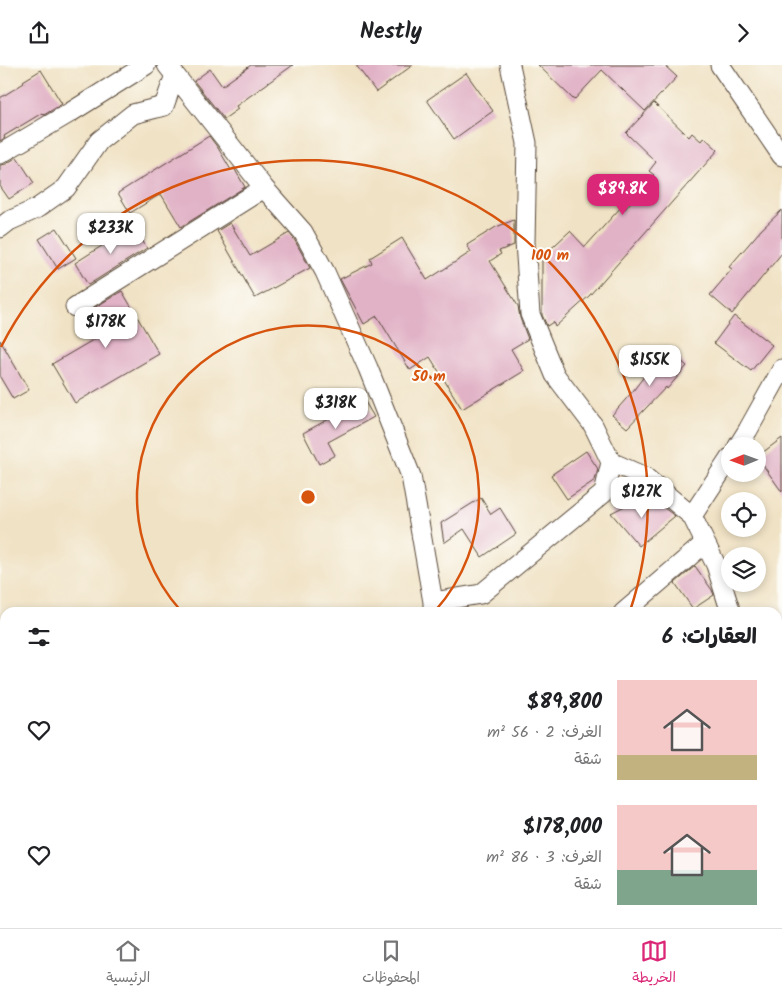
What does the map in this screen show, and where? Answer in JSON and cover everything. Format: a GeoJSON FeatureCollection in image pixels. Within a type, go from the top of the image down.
{"type":"FeatureCollection","features":[{"type":"Feature","properties":{"kind":"street"},"geometry":{"type":"LineString","coordinates":[[0,154],[71,113],[146,65]]}},
{"type":"Feature","properties":{"kind":"street"},"geometry":{"type":"LineString","coordinates":[[171,70],[264,188],[303,232],[325,272],[368,368],[411,476],[433,607],[481,594],[604,493],[611,462],[593,425],[555,375],[530,314],[525,242],[527,143],[510,65]]}},
{"type":"Feature","properties":{"kind":"street"},"geometry":{"type":"LineString","coordinates":[[720,65],[782,156]]}},
{"type":"Feature","properties":{"kind":"street"},"geometry":{"type":"LineString","coordinates":[[0,227],[36,209],[66,188],[99,141],[133,114],[164,106],[171,70]]}},
{"type":"Feature","properties":{"kind":"street"},"geometry":{"type":"LineString","coordinates":[[75,307],[264,188]]}},
{"type":"Feature","properties":{"kind":"street"},"geometry":{"type":"LineString","coordinates":[[744,437],[782,369]]}},
{"type":"Feature","properties":{"kind":"street"},"geometry":{"type":"LineString","coordinates":[[611,462],[645,477],[692,516],[716,565],[729,607]]}},
{"type":"Feature","properties":{"kind":"street"},"geometry":{"type":"LineString","coordinates":[[692,516],[721,472]]}},
{"type":"Feature","properties":{"kind":"street"},"geometry":{"type":"LineString","coordinates":[[629,607],[705,543]]}},
{"type":"Feature","properties":{"kind":"building"},"geometry":{"type":"Polygon","coordinates":[[[251,65],[293,65],[236,106],[238,109],[224,119],[194,81],[210,69],[222,86],[251,65]]]}},
{"type":"Feature","properties":{"kind":"building"},"geometry":{"type":"Polygon","coordinates":[[[356,65],[413,65],[376,92],[356,65]]]}},
{"type":"Feature","properties":{"kind":"building"},"geometry":{"type":"Polygon","coordinates":[[[538,65],[664,65],[677,77],[645,111],[602,70],[574,100],[538,65]]]}},
{"type":"Feature","properties":{"kind":"building"},"geometry":{"type":"Polygon","coordinates":[[[41,70],[62,104],[44,115],[42,113],[4,136],[5,138],[0,141],[0,98],[41,70]]]}},
{"type":"Feature","properties":{"kind":"building"},"geometry":{"type":"Polygon","coordinates":[[[466,73],[493,111],[454,139],[427,100],[466,73]]]}},
{"type":"Feature","properties":{"kind":"building"},"geometry":{"type":"Polygon","coordinates":[[[654,103],[689,137],[692,133],[701,141],[704,137],[718,150],[589,296],[555,327],[553,322],[547,326],[542,315],[542,257],[570,231],[585,247],[622,206],[625,209],[654,175],[649,171],[656,162],[626,133],[654,103]]]}},
{"type":"Feature","properties":{"kind":"building"},"geometry":{"type":"Polygon","coordinates":[[[209,136],[231,170],[234,168],[245,187],[181,227],[161,194],[130,213],[118,193],[209,136]]]}},
{"type":"Feature","properties":{"kind":"building"},"geometry":{"type":"Polygon","coordinates":[[[17,157],[34,183],[9,199],[0,186],[0,165],[6,164],[17,157]]]}},
{"type":"Feature","properties":{"kind":"building"},"geometry":{"type":"Polygon","coordinates":[[[782,210],[782,253],[732,314],[710,295],[732,269],[729,267],[761,230],[782,210]]]}},
{"type":"Feature","properties":{"kind":"building"},"geometry":{"type":"Polygon","coordinates":[[[514,220],[514,245],[499,251],[501,254],[490,261],[518,306],[520,318],[528,339],[511,349],[524,371],[462,409],[430,357],[410,370],[377,316],[364,324],[340,279],[372,263],[370,258],[402,238],[427,280],[471,252],[467,245],[496,227],[514,220]]]}},
{"type":"Feature","properties":{"kind":"building"},"geometry":{"type":"Polygon","coordinates":[[[230,223],[250,256],[289,233],[310,268],[255,298],[217,231],[230,223]]]}},
{"type":"Feature","properties":{"kind":"building"},"geometry":{"type":"Polygon","coordinates":[[[133,226],[147,248],[88,285],[75,263],[133,226]]]}},
{"type":"Feature","properties":{"kind":"building"},"geometry":{"type":"Polygon","coordinates":[[[57,228],[76,258],[58,269],[39,239],[57,228]]]}},
{"type":"Feature","properties":{"kind":"building"},"geometry":{"type":"Polygon","coordinates":[[[122,291],[159,354],[75,403],[52,364],[98,337],[84,314],[122,291]]]}},
{"type":"Feature","properties":{"kind":"building"},"geometry":{"type":"Polygon","coordinates":[[[734,316],[772,345],[751,371],[714,343],[734,316]]]}},
{"type":"Feature","properties":{"kind":"building"},"geometry":{"type":"Polygon","coordinates":[[[0,340],[29,390],[13,399],[0,377],[0,340]]]}},
{"type":"Feature","properties":{"kind":"building"},"geometry":{"type":"Polygon","coordinates":[[[666,348],[687,366],[667,389],[666,387],[627,428],[612,415],[666,348]]]}},
{"type":"Feature","properties":{"kind":"building"},"geometry":{"type":"Polygon","coordinates":[[[364,400],[374,417],[328,442],[335,455],[319,464],[303,433],[364,400]]]}},
{"type":"Feature","properties":{"kind":"building"},"geometry":{"type":"Polygon","coordinates":[[[782,438],[782,492],[766,469],[766,450],[782,438]]]}},
{"type":"Feature","properties":{"kind":"building"},"geometry":{"type":"Polygon","coordinates":[[[586,451],[598,469],[595,480],[567,499],[551,475],[586,451]]]}},
{"type":"Feature","properties":{"kind":"building"},"geometry":{"type":"Polygon","coordinates":[[[642,497],[675,516],[639,546],[611,513],[642,497]]]}},
{"type":"Feature","properties":{"kind":"building"},"geometry":{"type":"Polygon","coordinates":[[[481,498],[491,514],[500,508],[516,534],[482,557],[464,529],[444,543],[441,523],[481,498]]]}},
{"type":"Feature","properties":{"kind":"building"},"geometry":{"type":"Polygon","coordinates":[[[695,566],[714,595],[696,607],[692,607],[675,583],[695,566]]]}}]}
